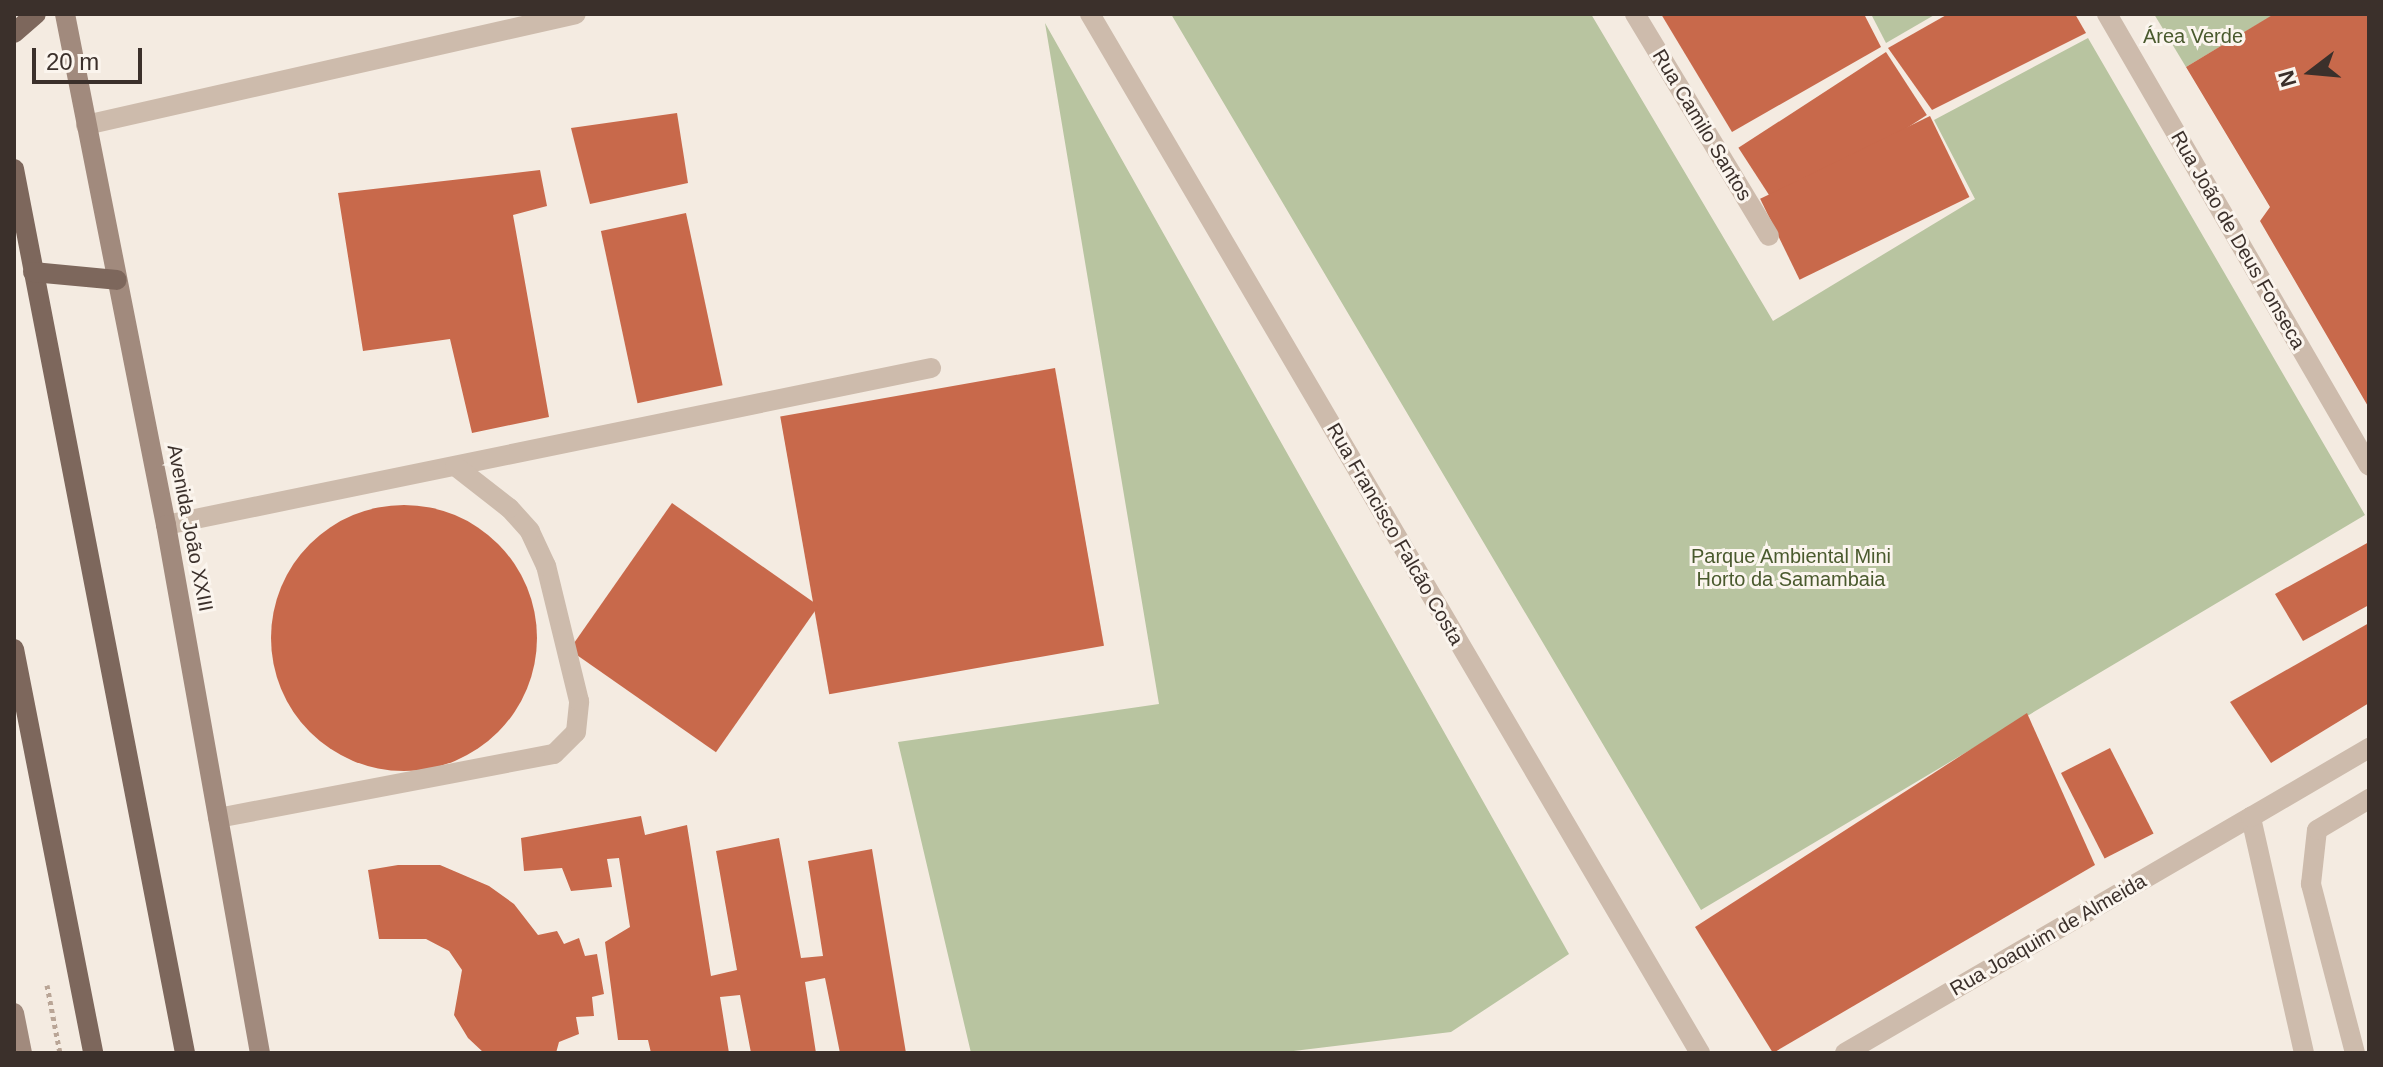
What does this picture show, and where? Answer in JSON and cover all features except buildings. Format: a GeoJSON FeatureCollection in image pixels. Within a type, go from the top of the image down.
{"type":"FeatureCollection","features":[{"type":"Feature","properties":{"kind":"main road"},"geometry":{"type":"LineString","coordinates":[[14,33],[36,14]]}},
{"type":"Feature","properties":{"kind":"main road"},"geometry":{"type":"LineString","coordinates":[[14,169],[185,1053]]}},
{"type":"Feature","properties":{"kind":"main road"},"geometry":{"type":"LineString","coordinates":[[33,272],[117,280]]}},
{"type":"Feature","properties":{"kind":"main road"},"geometry":{"type":"LineString","coordinates":[[14,649],[93,1053]]}},
{"type":"Feature","properties":{"kind":"street","name":"Avenida João XXIII"},"geometry":{"type":"LineString","coordinates":[[65,14],[166,525],[260,1053]]}},
{"type":"Feature","properties":{"kind":"street"},"geometry":{"type":"LineString","coordinates":[[86,125],[515,20],[576,14]]}},
{"type":"Feature","properties":{"kind":"street","name":"Rua Francisco Falcão Costa"},"geometry":{"type":"LineString","coordinates":[[1090,14],[1700,1053]]}},
{"type":"Feature","properties":{"kind":"street","name":"Rua Camilo Santos"},"geometry":{"type":"LineString","coordinates":[[1635,14],[1769,236]]}},
{"type":"Feature","properties":{"kind":"street","name":"Rua João de Deus Fonseca"},"geometry":{"type":"LineString","coordinates":[[2107,14],[2369,466]]}},
{"type":"Feature","properties":{"kind":"street"},"geometry":{"type":"LineString","coordinates":[[166,525],[931,368]]}},
{"type":"Feature","properties":{"kind":"street"},"geometry":{"type":"LineString","coordinates":[[218,818],[554,754],[576,732],[579,701],[546,566],[519,520],[455,466]]}},
{"type":"Feature","properties":{"kind":"street"},"geometry":{"type":"LineString","coordinates":[[2304,1053],[2251,817],[2369,748]]}},
{"type":"Feature","properties":{"kind":"street"},"geometry":{"type":"LineString","coordinates":[[2355,1053],[2311,884],[2317,830],[2369,799]]}},
{"type":"Feature","properties":{"kind":"street","name":"Rua Joaquim de Almeida"},"geometry":{"type":"LineString","coordinates":[[1845,1053],[2251,817]]}},
{"type":"Feature","properties":{"kind":"street"},"geometry":{"type":"LineString","coordinates":[[14,1013],[22,1053]]}},
{"type":"Feature","properties":{"kind":"green space","name":"Parque Ambiental Mini Horto da Samambaia"},"geometry":{"type":"Polygon","coordinates":[[[1171,14],[1591,14],[1773,321],[1975,199],[1934,120],[2088,38],[2365,515],[1701,910],[1171,14]]]}},
{"type":"Feature","properties":{"kind":"green space"},"geometry":{"type":"Polygon","coordinates":[[[1871,14],[1936,14],[1886,43],[1871,14]]]}},
{"type":"Feature","properties":{"kind":"green space","name":"Área Verde"},"geometry":{"type":"Polygon","coordinates":[[[2154,14],[2275,14],[2186,67],[2154,14]]]}},
{"type":"Feature","properties":{"kind":"green space"},"geometry":{"type":"Polygon","coordinates":[[[1045,23],[1569,954],[1451,1032],[1277,1053],[971,1053],[898,742],[1159,704],[1045,23]]]}}]}
